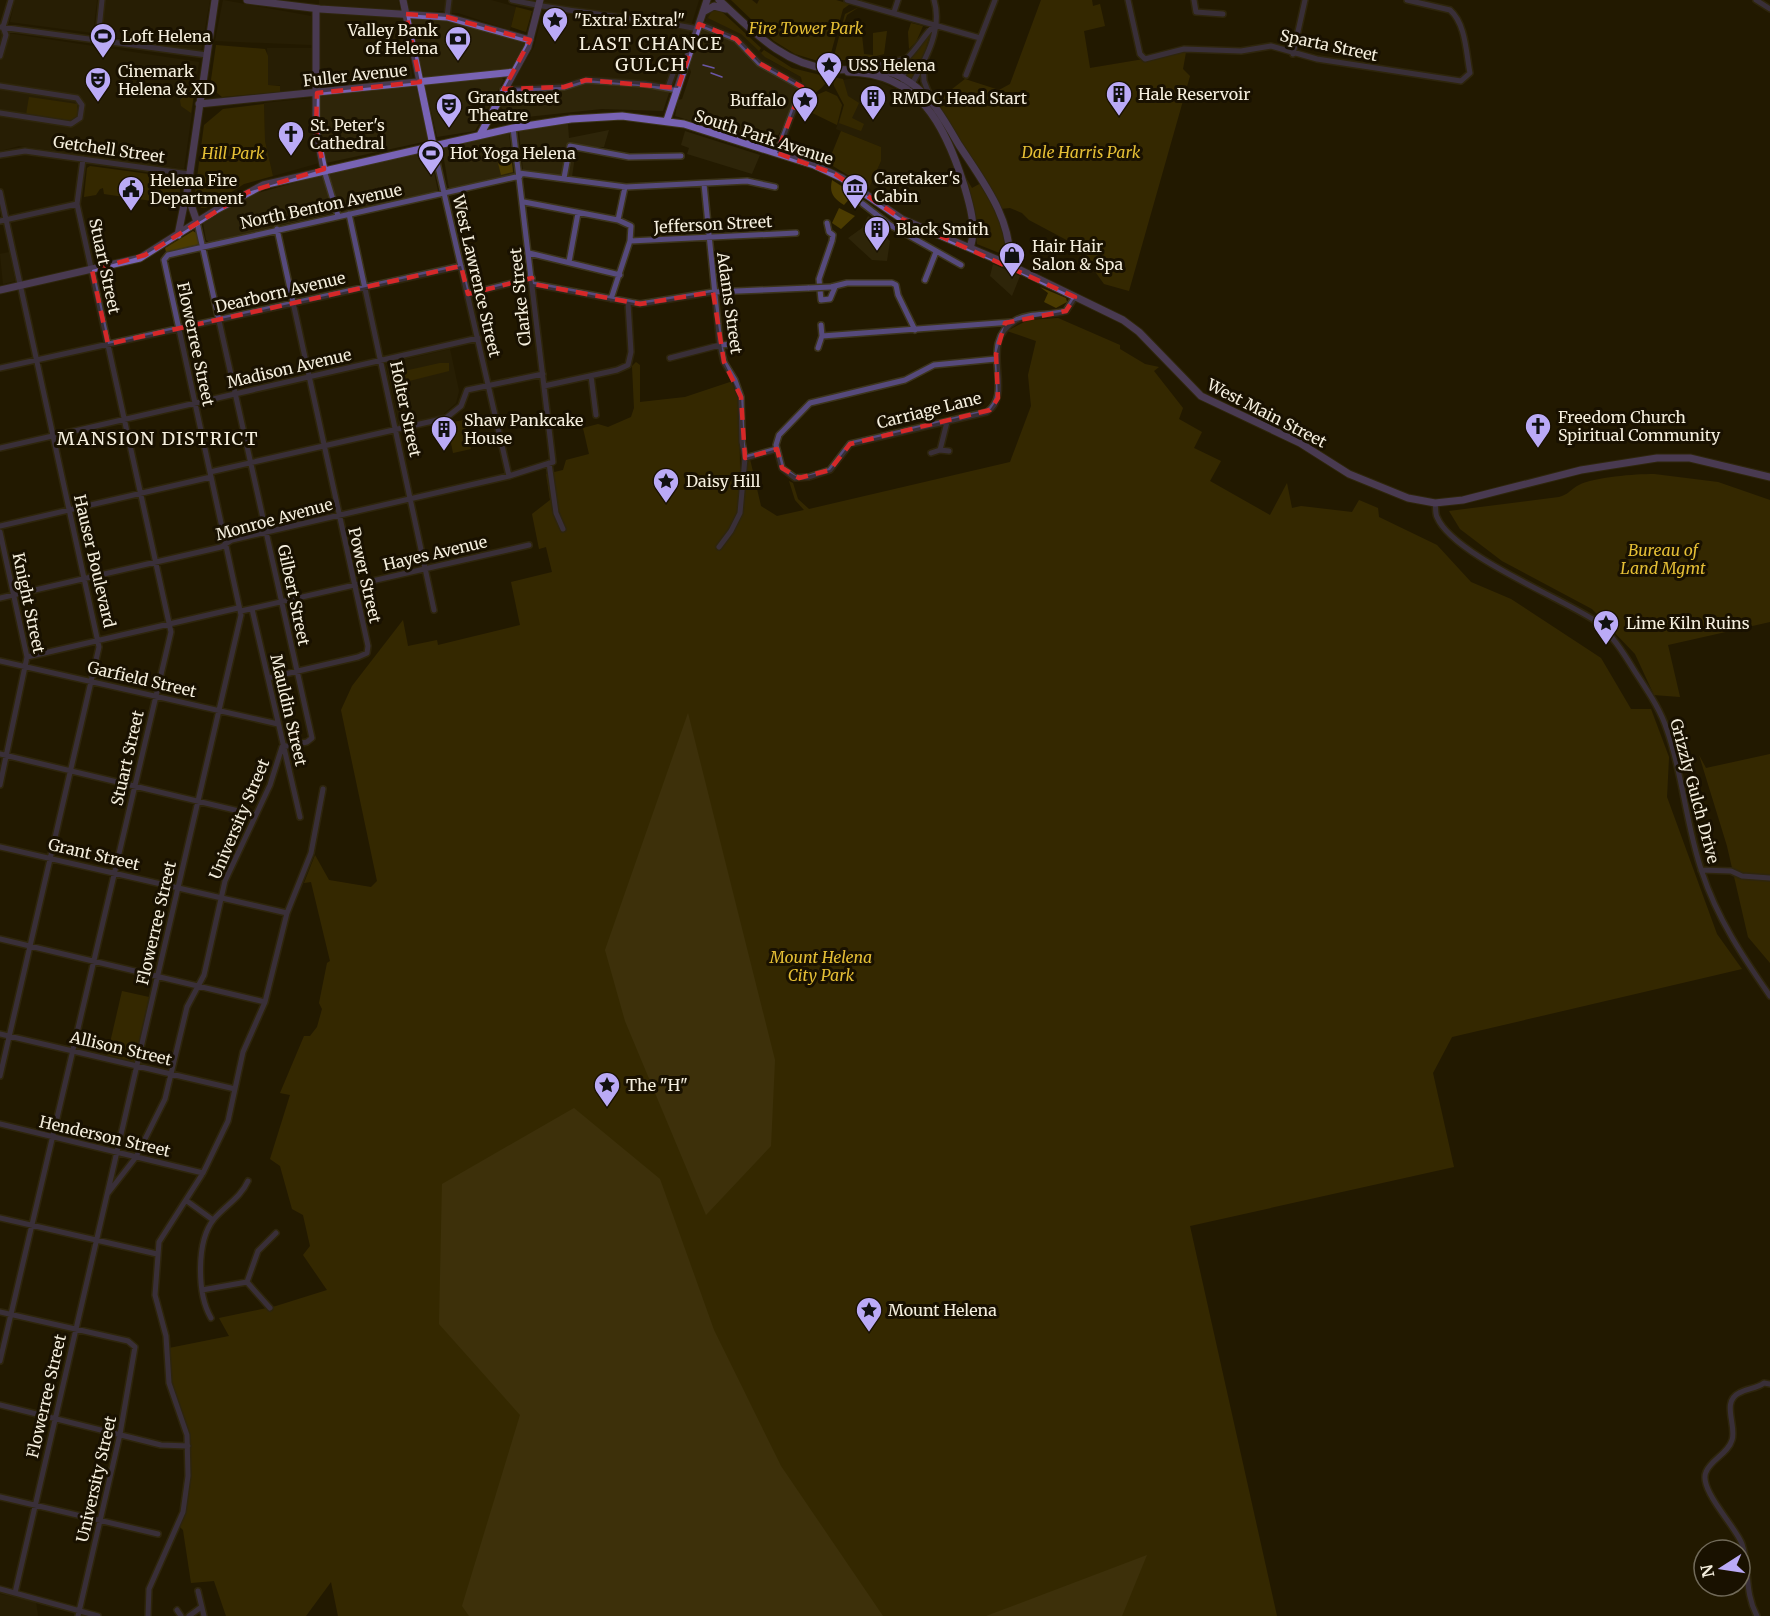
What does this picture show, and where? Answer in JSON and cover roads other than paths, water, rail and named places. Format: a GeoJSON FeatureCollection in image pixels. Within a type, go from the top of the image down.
{"type":"FeatureCollection","features":[{"type":"Feature","properties":{"kind":"street"},"geometry":{"type":"LineString","coordinates":[[1,27],[11,0]]}},
{"type":"Feature","properties":{"kind":"street"},"geometry":{"type":"LineString","coordinates":[[98,39],[102,0]]}},
{"type":"Feature","properties":{"kind":"street"},"geometry":{"type":"LineString","coordinates":[[0,290],[140,258],[178,235],[187,193],[215,0]]}},
{"type":"Feature","properties":{"kind":"street"},"geometry":{"type":"LineString","coordinates":[[248,0],[316,9],[447,17],[530,40]]}},
{"type":"Feature","properties":{"kind":"street"},"geometry":{"type":"LineString","coordinates":[[316,0],[316,131],[324,170],[338,216]]}},
{"type":"Feature","properties":{"kind":"street","name":"West Lawrence Street"},"geometry":{"type":"LineString","coordinates":[[403,0],[433,145],[509,476]]}},
{"type":"Feature","properties":{"kind":"street"},"geometry":{"type":"LineString","coordinates":[[447,17],[448,0]]}},
{"type":"Feature","properties":{"kind":"street"},"geometry":{"type":"LineString","coordinates":[[512,0],[698,26],[736,39],[759,63],[802,87],[777,153]]}},
{"type":"Feature","properties":{"kind":"street"},"geometry":{"type":"LineString","coordinates":[[667,120],[707,0]]}},
{"type":"Feature","properties":{"kind":"street"},"geometry":{"type":"LineString","coordinates":[[719,0],[779,52],[812,66],[876,75],[905,85],[933,113],[950,147],[969,201],[974,228],[970,248]]}},
{"type":"Feature","properties":{"kind":"street"},"geometry":{"type":"LineString","coordinates":[[847,0],[874,3],[894,12],[980,38]]}},
{"type":"Feature","properties":{"kind":"street"},"geometry":{"type":"LineString","coordinates":[[894,12],[898,0]]}},
{"type":"Feature","properties":{"kind":"street"},"geometry":{"type":"LineString","coordinates":[[905,85],[923,63],[935,31],[934,0]]}},
{"type":"Feature","properties":{"kind":"street"},"geometry":{"type":"LineString","coordinates":[[966,75],[994,0]]}},
{"type":"Feature","properties":{"kind":"street","name":"Sparta Street"},"geometry":{"type":"LineString","coordinates":[[1128,0],[1140,54],[1145,59],[1184,49],[1241,51],[1271,46],[1293,54],[1378,69],[1461,81],[1466,79],[1470,73],[1459,21],[1450,10],[1407,0]]}},
{"type":"Feature","properties":{"kind":"street"},"geometry":{"type":"LineString","coordinates":[[1194,0],[1196,12],[1222,14]]}},
{"type":"Feature","properties":{"kind":"street"},"geometry":{"type":"LineString","coordinates":[[1293,54],[1305,0]]}},
{"type":"Feature","properties":{"kind":"street"},"geometry":{"type":"LineString","coordinates":[[1756,0],[1770,9]]}},
{"type":"Feature","properties":{"kind":"street"},"geometry":{"type":"LineString","coordinates":[[480,135],[530,40],[539,3]]}},
{"type":"Feature","properties":{"kind":"street"},"geometry":{"type":"LineString","coordinates":[[703,12],[714,6],[729,9]]}},
{"type":"Feature","properties":{"kind":"street"},"geometry":{"type":"LineString","coordinates":[[833,69],[868,67],[906,59],[919,48],[929,29],[935,25]]}},
{"type":"Feature","properties":{"kind":"street"},"geometry":{"type":"LineString","coordinates":[[1,27],[207,55]]}},
{"type":"Feature","properties":{"kind":"street"},"geometry":{"type":"LineString","coordinates":[[0,56],[6,35],[1,27]]}},
{"type":"Feature","properties":{"kind":"street"},"geometry":{"type":"LineString","coordinates":[[905,85],[906,59]]}},
{"type":"Feature","properties":{"kind":"street"},"geometry":{"type":"LineString","coordinates":[[923,63],[924,81],[931,99],[996,204],[1008,240],[1010,265]]}},
{"type":"Feature","properties":{"kind":"street"},"geometry":{"type":"LineString","coordinates":[[668,87],[675,68],[685,66]]}},
{"type":"Feature","properties":{"kind":"street"},"geometry":{"type":"LineString","coordinates":[[868,67],[931,99]]}},
{"type":"Feature","properties":{"kind":"street","name":"Fuller Avenue"},"geometry":{"type":"LineString","coordinates":[[199,105],[514,72]]}},
{"type":"Feature","properties":{"kind":"street"},"geometry":{"type":"LineString","coordinates":[[503,90],[564,87],[586,80],[668,87],[677,90]]}},
{"type":"Feature","properties":{"kind":"street"},"geometry":{"type":"LineString","coordinates":[[0,86],[78,98],[82,105],[80,118],[71,124],[0,113]]}},
{"type":"Feature","properties":{"kind":"street","name":"South Park Avenue"},"geometry":{"type":"LineString","coordinates":[[178,235],[256,188],[324,170],[513,128],[609,116],[667,120],[828,171],[902,219],[1010,265],[1075,297]]}},
{"type":"Feature","properties":{"kind":"street","name":"Clarke Street"},"geometry":{"type":"LineString","coordinates":[[513,128],[524,202],[556,513],[563,530]]}},
{"type":"Feature","properties":{"kind":"street"},"geometry":{"type":"LineString","coordinates":[[564,178],[570,146],[629,157],[681,156]]}},
{"type":"Feature","properties":{"kind":"street","name":"Getchell Street"},"geometry":{"type":"LineString","coordinates":[[0,155],[25,151],[189,174]]}},
{"type":"Feature","properties":{"kind":"street","name":"Stuart Street"},"geometry":{"type":"LineString","coordinates":[[0,1361],[156,696],[170,624],[77,204],[82,159]]}},
{"type":"Feature","properties":{"kind":"street","name":"North Benton Avenue"},"geometry":{"type":"LineString","coordinates":[[165,258],[204,246],[520,174],[625,187],[747,181],[775,187]]}},
{"type":"Feature","properties":{"kind":"street","name":"Adams Street"},"geometry":{"type":"LineString","coordinates":[[704,184],[707,239],[720,345],[724,362],[741,397],[742,442],[745,458],[740,513],[731,531],[719,547]]}},
{"type":"Feature","properties":{"kind":"street"},"geometry":{"type":"LineString","coordinates":[[618,220],[625,187]]}},
{"type":"Feature","properties":{"kind":"street","name":"Hauser Boulevard"},"geometry":{"type":"LineString","coordinates":[[0,192],[3,221],[20,286],[99,641],[93,681],[49,858],[0,1076]]}},
{"type":"Feature","properties":{"kind":"street"},"geometry":{"type":"LineString","coordinates":[[187,193],[197,222]]}},
{"type":"Feature","properties":{"kind":"street"},"geometry":{"type":"LineString","coordinates":[[865,193],[862,197],[862,205],[890,225],[961,265]]}},
{"type":"Feature","properties":{"kind":"street"},"geometry":{"type":"LineString","coordinates":[[524,202],[618,220],[631,226],[630,241],[611,299]]}},
{"type":"Feature","properties":{"kind":"street"},"geometry":{"type":"LineString","coordinates":[[3,221],[77,204]]}},
{"type":"Feature","properties":{"kind":"street","name":"Holter Street"},"geometry":{"type":"LineString","coordinates":[[349,213],[434,610]]}},
{"type":"Feature","properties":{"kind":"street"},"geometry":{"type":"LineString","coordinates":[[569,262],[578,213]]}},
{"type":"Feature","properties":{"kind":"street","name":"Gilbert Street"},"geometry":{"type":"LineString","coordinates":[[197,222],[312,738]]}},
{"type":"Feature","properties":{"kind":"street"},"geometry":{"type":"LineString","coordinates":[[827,223],[829,232],[833,235],[819,279],[821,300],[830,299],[833,287]]}},
{"type":"Feature","properties":{"kind":"street","name":"Power Street"},"geometry":{"type":"LineString","coordinates":[[277,229],[368,646],[363,655],[297,672]]}},
{"type":"Feature","properties":{"kind":"street","name":"Jefferson Street"},"geometry":{"type":"LineString","coordinates":[[630,241],[796,233]]}},
{"type":"Feature","properties":{"kind":"street"},"geometry":{"type":"LineString","coordinates":[[529,252],[620,275]]}},
{"type":"Feature","properties":{"kind":"street"},"geometry":{"type":"LineString","coordinates":[[925,280],[936,252]]}},
{"type":"Feature","properties":{"kind":"street","name":"Flowerree Street"},"geometry":{"type":"LineString","coordinates":[[15,1593],[219,710],[240,609],[165,258]]}},
{"type":"Feature","properties":{"kind":"street","name":"Dearborn Avenue"},"geometry":{"type":"LineString","coordinates":[[0,368],[461,266]]}},
{"type":"Feature","properties":{"kind":"street"},"geometry":{"type":"LineString","coordinates":[[468,294],[532,281],[640,304],[713,292],[833,287],[847,283],[892,283],[896,285],[898,295],[915,330]]}},
{"type":"Feature","properties":{"kind":"street"},"geometry":{"type":"LineString","coordinates":[[822,336],[1014,322],[1030,316],[1066,311],[1075,297]]}},
{"type":"Feature","properties":{"kind":"street","name":"West Main Street"},"geometry":{"type":"LineString","coordinates":[[1075,297],[1134,328],[1186,383],[1207,400],[1300,443],[1349,474],[1401,496],[1435,503],[1478,497],[1581,470],[1642,459],[1690,458],[1770,477]]}},
{"type":"Feature","properties":{"kind":"street"},"geometry":{"type":"LineString","coordinates":[[544,386],[617,370],[630,363],[628,303]]}},
{"type":"Feature","properties":{"kind":"street"},"geometry":{"type":"LineString","coordinates":[[984,325],[994,327],[1002,333],[1014,322]]}},
{"type":"Feature","properties":{"kind":"street"},"geometry":{"type":"LineString","coordinates":[[818,348],[822,336],[822,325]]}},
{"type":"Feature","properties":{"kind":"street","name":"Carriage Lane"},"geometry":{"type":"LineString","coordinates":[[777,449],[782,468],[789,475],[795,478],[809,477],[830,470],[850,444],[986,412],[994,406],[998,392],[996,359],[1002,333]]}},
{"type":"Feature","properties":{"kind":"street","name":"Madison Avenue"},"geometry":{"type":"LineString","coordinates":[[0,448],[478,338]]}},
{"type":"Feature","properties":{"kind":"street"},"geometry":{"type":"LineString","coordinates":[[670,358],[720,345],[735,344]]}},
{"type":"Feature","properties":{"kind":"street"},"geometry":{"type":"LineString","coordinates":[[745,458],[777,449],[779,435],[810,403],[904,380],[936,364],[996,359]]}},
{"type":"Feature","properties":{"kind":"street"},"geometry":{"type":"LineString","coordinates":[[0,526],[451,416],[461,406],[467,390],[543,374]]}},
{"type":"Feature","properties":{"kind":"street"},"geometry":{"type":"LineString","coordinates":[[591,376],[596,415]]}},
{"type":"Feature","properties":{"kind":"street"},"geometry":{"type":"LineString","coordinates":[[940,450],[947,422]]}},
{"type":"Feature","properties":{"kind":"street"},"geometry":{"type":"LineString","coordinates":[[931,453],[940,450],[949,451]]}},
{"type":"Feature","properties":{"kind":"street","name":"Monroe Avenue"},"geometry":{"type":"LineString","coordinates":[[0,598],[156,562],[226,544],[232,540],[509,476],[551,463]]}},
{"type":"Feature","properties":{"kind":"street","name":"Grizzly Gulch Drive"},"geometry":{"type":"LineString","coordinates":[[1435,503],[1437,517],[1441,523],[1481,558],[1589,616],[1610,634],[1665,723],[1674,752],[1686,818],[1712,902],[1729,934],[1770,996]]}},
{"type":"Feature","properties":{"kind":"street","name":"Knight Street"},"geometry":{"type":"LineString","coordinates":[[0,532],[27,657],[27,668],[0,785]]}},
{"type":"Feature","properties":{"kind":"street","name":"Hayes Avenue"},"geometry":{"type":"LineString","coordinates":[[27,657],[240,609],[252,609],[529,545]]}},
{"type":"Feature","properties":{"kind":"street","name":"Mauldin Street"},"geometry":{"type":"LineString","coordinates":[[252,609],[300,817]]}},
{"type":"Feature","properties":{"kind":"street","name":"Garfield Street"},"geometry":{"type":"LineString","coordinates":[[0,661],[278,724]]}},
{"type":"Feature","properties":{"kind":"street"},"geometry":{"type":"LineString","coordinates":[[268,678],[297,672]]}},
{"type":"Feature","properties":{"kind":"street","name":"University Street"},"geometry":{"type":"LineString","coordinates":[[106,1197],[136,1157],[165,1099],[187,1007],[204,975],[225,881],[278,766],[282,747],[307,742],[312,738]]}},
{"type":"Feature","properties":{"kind":"street"},"geometry":{"type":"LineString","coordinates":[[0,754],[198,799],[256,815]]}},
{"type":"Feature","properties":{"kind":"street"},"geometry":{"type":"LineString","coordinates":[[148,1616],[147,1600],[153,1579],[180,1520],[186,1499],[188,1446],[184,1421],[169,1383],[166,1336],[155,1295],[159,1242],[203,1173],[228,1120],[248,1037],[265,1002],[287,914],[311,853],[322,789]]}},
{"type":"Feature","properties":{"kind":"street","name":"Grant Street"},"geometry":{"type":"LineString","coordinates":[[0,847],[287,914]]}},
{"type":"Feature","properties":{"kind":"street"},"geometry":{"type":"LineString","coordinates":[[1701,870],[1731,871],[1742,876],[1770,878]]}},
{"type":"Feature","properties":{"kind":"street"},"geometry":{"type":"LineString","coordinates":[[0,939],[265,1002]]}},
{"type":"Feature","properties":{"kind":"street","name":"Allison Street"},"geometry":{"type":"LineString","coordinates":[[0,1034],[235,1089]]}},
{"type":"Feature","properties":{"kind":"street","name":"Henderson Street"},"geometry":{"type":"LineString","coordinates":[[0,1125],[203,1173]]}},
{"type":"Feature","properties":{"kind":"street"},"geometry":{"type":"LineString","coordinates":[[211,1318],[202,1290],[202,1257],[213,1220],[239,1194],[248,1181]]}},
{"type":"Feature","properties":{"kind":"street"},"geometry":{"type":"LineString","coordinates":[[187,1201],[213,1220]]}},
{"type":"Feature","properties":{"kind":"street"},"geometry":{"type":"LineString","coordinates":[[0,1218],[157,1254]]}},
{"type":"Feature","properties":{"kind":"street"},"geometry":{"type":"LineString","coordinates":[[247,1282],[258,1251],[276,1233]]}},
{"type":"Feature","properties":{"kind":"street"},"geometry":{"type":"LineString","coordinates":[[202,1290],[247,1282]]}},
{"type":"Feature","properties":{"kind":"street"},"geometry":{"type":"LineString","coordinates":[[247,1282],[270,1308]]}},
{"type":"Feature","properties":{"kind":"street"},"geometry":{"type":"LineString","coordinates":[[0,1312],[75,1330]]}},
{"type":"Feature","properties":{"kind":"street","name":"University Street"},"geometry":{"type":"LineString","coordinates":[[75,1330],[128,1341],[135,1347],[132,1376],[120,1434],[79,1613]]}},
{"type":"Feature","properties":{"kind":"street"},"geometry":{"type":"LineString","coordinates":[[1757,1616],[1745,1579],[1741,1542],[1710,1493],[1705,1476],[1707,1469],[1728,1448],[1732,1440],[1730,1412],[1734,1397],[1764,1383],[1770,1384]]}},
{"type":"Feature","properties":{"kind":"street"},"geometry":{"type":"LineString","coordinates":[[0,1405],[161,1445],[188,1446]]}},
{"type":"Feature","properties":{"kind":"street"},"geometry":{"type":"LineString","coordinates":[[0,1497],[158,1534]]}},
{"type":"Feature","properties":{"kind":"street"},"geometry":{"type":"LineString","coordinates":[[0,1590],[79,1613],[98,1616]]}},
{"type":"Feature","properties":{"kind":"street"},"geometry":{"type":"LineString","coordinates":[[198,1591],[200,1608],[204,1616]]}},
{"type":"Feature","properties":{"kind":"street"},"geometry":{"type":"LineString","coordinates":[[189,1616],[200,1608]]}},
{"type":"Feature","properties":{"kind":"street"},"geometry":{"type":"LineString","coordinates":[[177,1610],[182,1616]]}},
{"type":"Feature","properties":{"kind":"waterway"},"geometry":{"type":"LineString","coordinates":[[703,65],[714,68]]}},
{"type":"Feature","properties":{"kind":"waterway"},"geometry":{"type":"LineString","coordinates":[[711,73],[722,77]]}},
{"type":"Feature","properties":{"kind":"waterway"},"geometry":{"type":"LineString","coordinates":[[756,92],[771,101]]}},
{"type":"Feature","properties":{"kind":"waterway"},"geometry":{"type":"LineString","coordinates":[[781,99],[787,102]]}},
{"type":"Feature","properties":{"kind":"place","name":"\"Extra! Extra!\""},"geometry":{"type":"Point","coordinates":[555,43]}},
{"type":"Feature","properties":{"kind":"place","name":"Loft Helena"},"geometry":{"type":"Point","coordinates":[103,59]}},
{"type":"Feature","properties":{"kind":"place","name":"Valley Bank of Helena"},"geometry":{"type":"Point","coordinates":[458,62]}},
{"type":"Feature","properties":{"kind":"place","name":"USS Helena"},"geometry":{"type":"Point","coordinates":[829,88]}},
{"type":"Feature","properties":{"kind":"place","name":"Cinemark Helena & XD"},"geometry":{"type":"Point","coordinates":[98,103]}},
{"type":"Feature","properties":{"kind":"place","name":"Hale Reservoir"},"geometry":{"type":"Point","coordinates":[1119,117]}},
{"type":"Feature","properties":{"kind":"place","name":"RMDC Head Start"},"geometry":{"type":"Point","coordinates":[873,121]}},
{"type":"Feature","properties":{"kind":"place","name":"Buffalo"},"geometry":{"type":"Point","coordinates":[805,123]}},
{"type":"Feature","properties":{"kind":"place","name":"Grandstreet Theatre"},"geometry":{"type":"Point","coordinates":[449,129]}},
{"type":"Feature","properties":{"kind":"place","name":"St. Peter's Cathedral"},"geometry":{"type":"Point","coordinates":[291,157]}},
{"type":"Feature","properties":{"kind":"place","name":"Hot Yoga Helena"},"geometry":{"type":"Point","coordinates":[431,176]}},
{"type":"Feature","properties":{"kind":"place","name":"Caretaker's Cabin"},"geometry":{"type":"Point","coordinates":[855,210]}},
{"type":"Feature","properties":{"kind":"place","name":"Helena Fire Department"},"geometry":{"type":"Point","coordinates":[131,212]}},
{"type":"Feature","properties":{"kind":"place","name":"Black Smith"},"geometry":{"type":"Point","coordinates":[877,252]}},
{"type":"Feature","properties":{"kind":"place","name":"Hair Hair Salon & Spa"},"geometry":{"type":"Point","coordinates":[1012,278]}},
{"type":"Feature","properties":{"kind":"place","name":"Freedom Church Spiritual Community"},"geometry":{"type":"Point","coordinates":[1538,449]}},
{"type":"Feature","properties":{"kind":"place","name":"Shaw Pankcake House"},"geometry":{"type":"Point","coordinates":[444,452]}},
{"type":"Feature","properties":{"kind":"place","name":"Daisy Hill"},"geometry":{"type":"Point","coordinates":[666,504]}},
{"type":"Feature","properties":{"kind":"place","name":"Lime Kiln Ruins"},"geometry":{"type":"Point","coordinates":[1606,646]}},
{"type":"Feature","properties":{"kind":"place","name":"The \"H\""},"geometry":{"type":"Point","coordinates":[607,1108]}},
{"type":"Feature","properties":{"kind":"place","name":"Mount Helena"},"geometry":{"type":"Point","coordinates":[869,1333]}},
{"type":"Feature","properties":{"kind":"district","name":"LAST CHANCE GULCH"},"geometry":{"type":"Point","coordinates":[651,53]}},
{"type":"Feature","properties":{"kind":"district","name":"MANSION DISTRICT"},"geometry":{"type":"Point","coordinates":[158,438]}},
{"type":"Feature","properties":{"kind":"park label","name":"Fire Tower Park"},"geometry":{"type":"Point","coordinates":[806,28]}},
{"type":"Feature","properties":{"kind":"park label","name":"Dale Harris Park"},"geometry":{"type":"Point","coordinates":[1081,152]}},
{"type":"Feature","properties":{"kind":"park label","name":"Hill Park"},"geometry":{"type":"Point","coordinates":[233,153]}},
{"type":"Feature","properties":{"kind":"park label","name":"Bureau of Land Mgmt"},"geometry":{"type":"Point","coordinates":[1663,559]}},
{"type":"Feature","properties":{"kind":"park label","name":"Mount Helena City Park"},"geometry":{"type":"Point","coordinates":[821,966]}}]}
